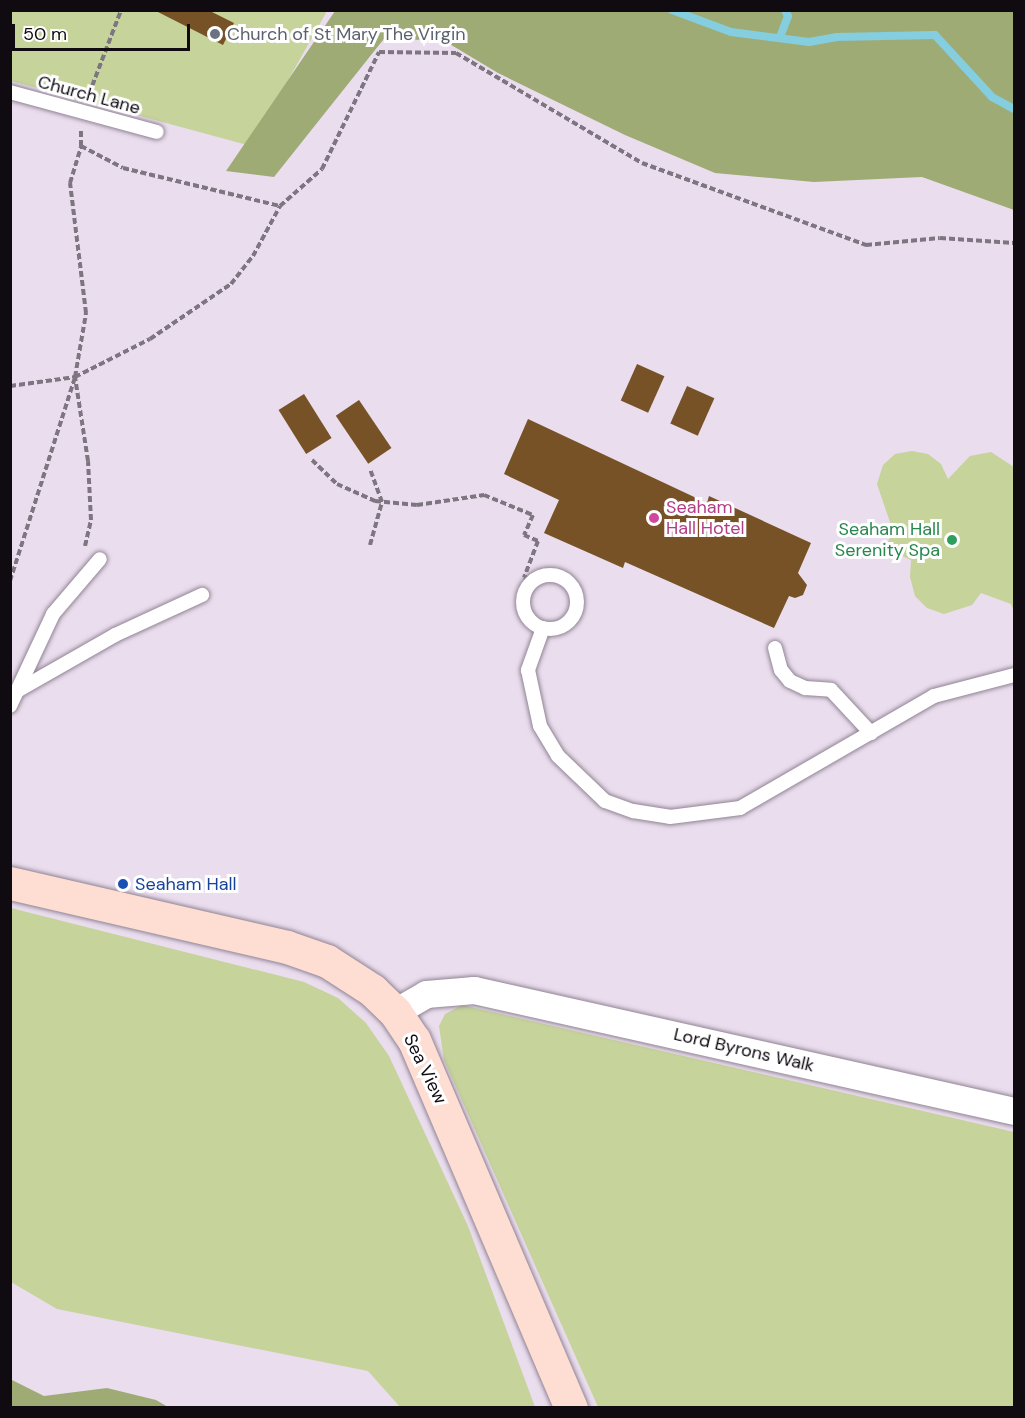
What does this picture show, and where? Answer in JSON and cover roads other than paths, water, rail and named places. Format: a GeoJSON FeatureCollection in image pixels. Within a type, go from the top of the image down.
{"type":"FeatureCollection","features":[{"type":"Feature","properties":{"kind":"main road","name":"Sea View"},"geometry":{"type":"LineString","coordinates":[[10,883],[307,954],[353,977],[394,1012],[414,1040],[572,1407]]}},
{"type":"Feature","properties":{"kind":"street","name":"Lord Byrons Walk"},"geometry":{"type":"LineString","coordinates":[[394,1012],[426,994],[474,990],[1014,1111]]}},
{"type":"Feature","properties":{"kind":"lane","name":"Church Lane"},"geometry":{"type":"LineString","coordinates":[[10,92],[157,132]]}},
{"type":"Feature","properties":{"kind":"lane"},"geometry":{"type":"LineString","coordinates":[[10,706],[53,614],[100,559]]}},
{"type":"Feature","properties":{"kind":"lane"},"geometry":{"type":"LineString","coordinates":[[557,576],[566,580],[576,595],[577,605],[569,621],[553,629],[543,628],[528,618],[524,609],[526,591],[535,581],[557,576]]}},
{"type":"Feature","properties":{"kind":"lane"},"geometry":{"type":"LineString","coordinates":[[16,691],[115,635],[202,595]]}},
{"type":"Feature","properties":{"kind":"lane"},"geometry":{"type":"LineString","coordinates":[[543,628],[528,670],[540,726],[579,779],[605,801],[633,811],[670,817],[740,808],[934,696],[1014,675]]}},
{"type":"Feature","properties":{"kind":"lane"},"geometry":{"type":"LineString","coordinates":[[776,648],[781,670],[790,681],[805,688],[831,690],[871,733]]}},
{"type":"Feature","properties":{"kind":"waterway"},"geometry":{"type":"LineString","coordinates":[[672,10],[731,32],[809,42],[836,37],[935,35],[992,97],[1014,109]]}},
{"type":"Feature","properties":{"kind":"waterway"},"geometry":{"type":"LineString","coordinates":[[780,37],[788,16],[785,10]]}},
{"type":"Feature","properties":{"kind":"place","name":"Church of St Mary The Virgin"},"geometry":{"type":"Point","coordinates":[215,34]}},
{"type":"Feature","properties":{"kind":"place","name":"Seaham Hall Hotel"},"geometry":{"type":"Point","coordinates":[654,518]}},
{"type":"Feature","properties":{"kind":"place","name":"Seaham Hall Serenity Spa"},"geometry":{"type":"Point","coordinates":[952,540]}},
{"type":"Feature","properties":{"kind":"place","name":"Seaham Hall"},"geometry":{"type":"Point","coordinates":[123,884]}}]}
